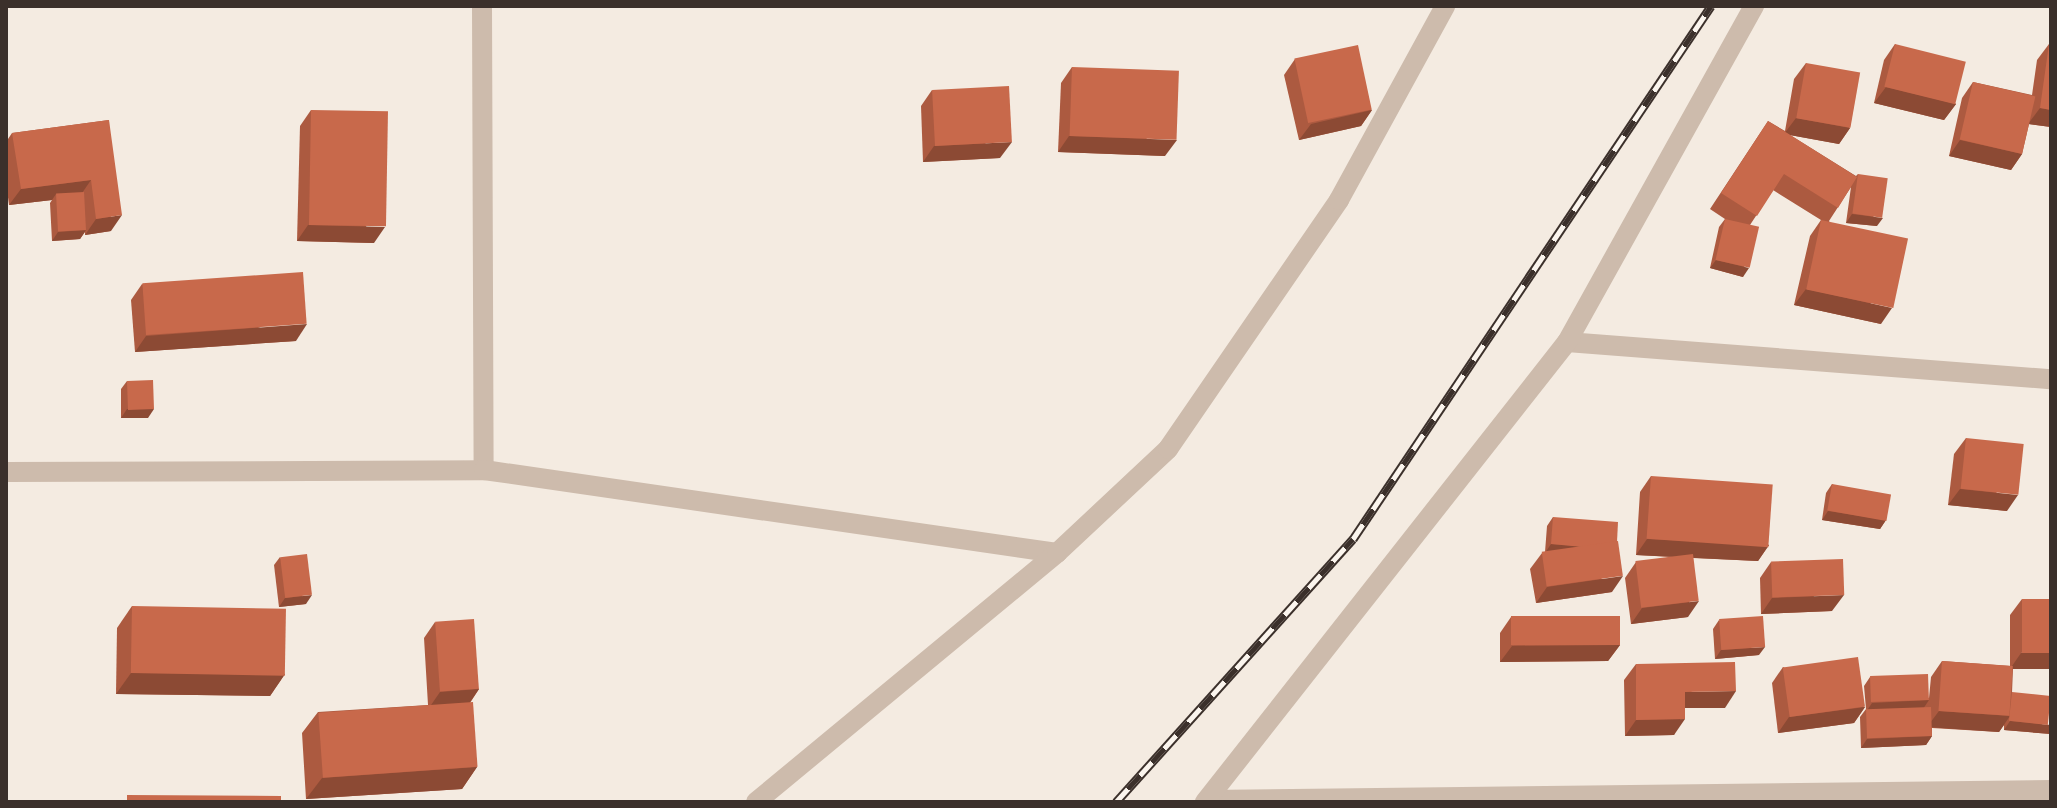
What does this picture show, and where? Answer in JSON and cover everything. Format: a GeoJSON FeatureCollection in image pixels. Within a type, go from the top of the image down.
{"type":"FeatureCollection","features":[{"type":"Feature","properties":{"kind":"street"},"geometry":{"type":"LineString","coordinates":[[482,6],[484,470]]}},
{"type":"Feature","properties":{"kind":"street"},"geometry":{"type":"LineString","coordinates":[[756,802],[1057,553],[1168,449],[1339,200],[1445,6]]}},
{"type":"Feature","properties":{"kind":"street"},"geometry":{"type":"LineString","coordinates":[[1206,801],[1567,342],[1754,6]]}},
{"type":"Feature","properties":{"kind":"street"},"geometry":{"type":"LineString","coordinates":[[1567,342],[2051,379]]}},
{"type":"Feature","properties":{"kind":"street"},"geometry":{"type":"LineString","coordinates":[[6,472],[484,470],[1057,553]]}},
{"type":"Feature","properties":{"kind":"street"},"geometry":{"type":"LineString","coordinates":[[1206,801],[1567,800],[2051,790]]}},
{"type":"Feature","properties":{"kind":"building"},"geometry":{"type":"Polygon","coordinates":[[[1895,44],[1966,62],[1955,104],[1884,87],[1895,44]]]}},
{"type":"Feature","properties":{"kind":"building"},"geometry":{"type":"Polygon","coordinates":[[[2051,44],[2051,110],[2040,108],[2051,44]]]}},
{"type":"Feature","properties":{"kind":"building"},"geometry":{"type":"Polygon","coordinates":[[[1358,45],[1372,110],[1308,123],[1294,59],[1358,45]]]}},
{"type":"Feature","properties":{"kind":"building"},"geometry":{"type":"Polygon","coordinates":[[[1806,63],[1860,73],[1850,128],[1796,118],[1806,63]]]}},
{"type":"Feature","properties":{"kind":"building"},"geometry":{"type":"Polygon","coordinates":[[[1072,67],[1179,71],[1177,140],[1070,136],[1072,67]]]}},
{"type":"Feature","properties":{"kind":"building"},"geometry":{"type":"Polygon","coordinates":[[[1973,82],[2035,96],[2022,154],[1960,139],[1973,82]]]}},
{"type":"Feature","properties":{"kind":"building"},"geometry":{"type":"Polygon","coordinates":[[[1009,86],[1012,142],[935,146],[932,90],[1009,86]]]}},
{"type":"Feature","properties":{"kind":"building"},"geometry":{"type":"Polygon","coordinates":[[[311,110],[388,111],[386,226],[309,225],[311,110]]]}},
{"type":"Feature","properties":{"kind":"building"},"geometry":{"type":"Polygon","coordinates":[[[109,120],[122,215],[96,219],[91,180],[21,189],[12,133],[109,120]]]}},
{"type":"Feature","properties":{"kind":"building"},"geometry":{"type":"Polygon","coordinates":[[[1768,121],[1857,177],[1838,208],[1784,174],[1757,216],[1721,193],[1768,121]]]}},
{"type":"Feature","properties":{"kind":"building"},"geometry":{"type":"Polygon","coordinates":[[[1858,174],[1888,178],[1882,218],[1852,214],[1858,174]]]}},
{"type":"Feature","properties":{"kind":"building"},"geometry":{"type":"Polygon","coordinates":[[[84,192],[86,230],[58,231],[56,193],[84,192]]]}},
{"type":"Feature","properties":{"kind":"building"},"geometry":{"type":"Polygon","coordinates":[[[1725,219],[1759,227],[1750,268],[1716,260],[1725,219]]]}},
{"type":"Feature","properties":{"kind":"building"},"geometry":{"type":"Polygon","coordinates":[[[1821,220],[1908,239],[1893,308],[1806,289],[1821,220]]]}},
{"type":"Feature","properties":{"kind":"building"},"geometry":{"type":"Polygon","coordinates":[[[303,272],[307,324],[146,335],[142,283],[303,272]]]}},
{"type":"Feature","properties":{"kind":"building"},"geometry":{"type":"Polygon","coordinates":[[[153,380],[154,409],[128,410],[127,381],[153,380]]]}},
{"type":"Feature","properties":{"kind":"building"},"geometry":{"type":"Polygon","coordinates":[[[1966,438],[2024,444],[2018,495],[1961,489],[1966,438]]]}},
{"type":"Feature","properties":{"kind":"building"},"geometry":{"type":"Polygon","coordinates":[[[1651,476],[1773,485],[1768,547],[1647,539],[1651,476]]]}},
{"type":"Feature","properties":{"kind":"building"},"geometry":{"type":"Polygon","coordinates":[[[1832,484],[1891,494],[1886,521],[1827,511],[1832,484]]]}},
{"type":"Feature","properties":{"kind":"building"},"geometry":{"type":"Polygon","coordinates":[[[1553,517],[1618,522],[1617,542],[1583,547],[1551,544],[1553,517]]]}},
{"type":"Feature","properties":{"kind":"building"},"geometry":{"type":"Polygon","coordinates":[[[1618,541],[1623,576],[1547,586],[1542,552],[1618,541]]]}},
{"type":"Feature","properties":{"kind":"building"},"geometry":{"type":"Polygon","coordinates":[[[307,554],[312,595],[285,598],[280,557],[307,554]]]}},
{"type":"Feature","properties":{"kind":"building"},"geometry":{"type":"Polygon","coordinates":[[[1693,554],[1699,601],[1641,608],[1635,561],[1693,554]]]}},
{"type":"Feature","properties":{"kind":"building"},"geometry":{"type":"Polygon","coordinates":[[[1843,559],[1844,595],[1772,597],[1771,562],[1843,559]]]}},
{"type":"Feature","properties":{"kind":"building"},"geometry":{"type":"Polygon","coordinates":[[[2022,599],[2051,599],[2051,653],[2022,653],[2022,599]]]}},
{"type":"Feature","properties":{"kind":"building"},"geometry":{"type":"Polygon","coordinates":[[[132,606],[286,609],[285,676],[131,673],[132,606]]]}},
{"type":"Feature","properties":{"kind":"building"},"geometry":{"type":"Polygon","coordinates":[[[1511,616],[1620,616],[1620,645],[1511,645],[1511,616]]]}},
{"type":"Feature","properties":{"kind":"building"},"geometry":{"type":"Polygon","coordinates":[[[1763,616],[1765,647],[1721,650],[1719,619],[1763,616]]]}},
{"type":"Feature","properties":{"kind":"building"},"geometry":{"type":"Polygon","coordinates":[[[474,619],[479,689],[440,692],[435,622],[474,619]]]}},
{"type":"Feature","properties":{"kind":"building"},"geometry":{"type":"Polygon","coordinates":[[[1858,657],[1865,707],[1790,717],[1783,668],[1858,657]]]}},
{"type":"Feature","properties":{"kind":"building"},"geometry":{"type":"Polygon","coordinates":[[[1942,661],[2013,666],[2009,716],[1939,711],[1942,661]]]}},
{"type":"Feature","properties":{"kind":"building"},"geometry":{"type":"Polygon","coordinates":[[[1735,662],[1736,691],[1685,692],[1685,719],[1636,720],[1636,664],[1735,662]]]}},
{"type":"Feature","properties":{"kind":"building"},"geometry":{"type":"Polygon","coordinates":[[[1928,674],[1929,700],[1871,702],[1870,676],[1928,674]]]}},
{"type":"Feature","properties":{"kind":"building"},"geometry":{"type":"Polygon","coordinates":[[[2012,692],[2051,696],[2048,725],[2009,721],[2012,692]]]}},
{"type":"Feature","properties":{"kind":"building"},"geometry":{"type":"Polygon","coordinates":[[[473,702],[478,767],[323,778],[318,713],[473,702]]]}},
{"type":"Feature","properties":{"kind":"building"},"geometry":{"type":"Polygon","coordinates":[[[1931,707],[1932,736],[1867,738],[1866,709],[1931,707]]]}},
{"type":"Feature","properties":{"kind":"building"},"geometry":{"type":"Polygon","coordinates":[[[127,795],[281,796],[281,802],[127,802],[127,795]]]}},
{"type":"Feature","properties":{"kind":"railway"},"geometry":{"type":"LineString","coordinates":[[1116,802],[1353,539],[1711,6]]}}]}
